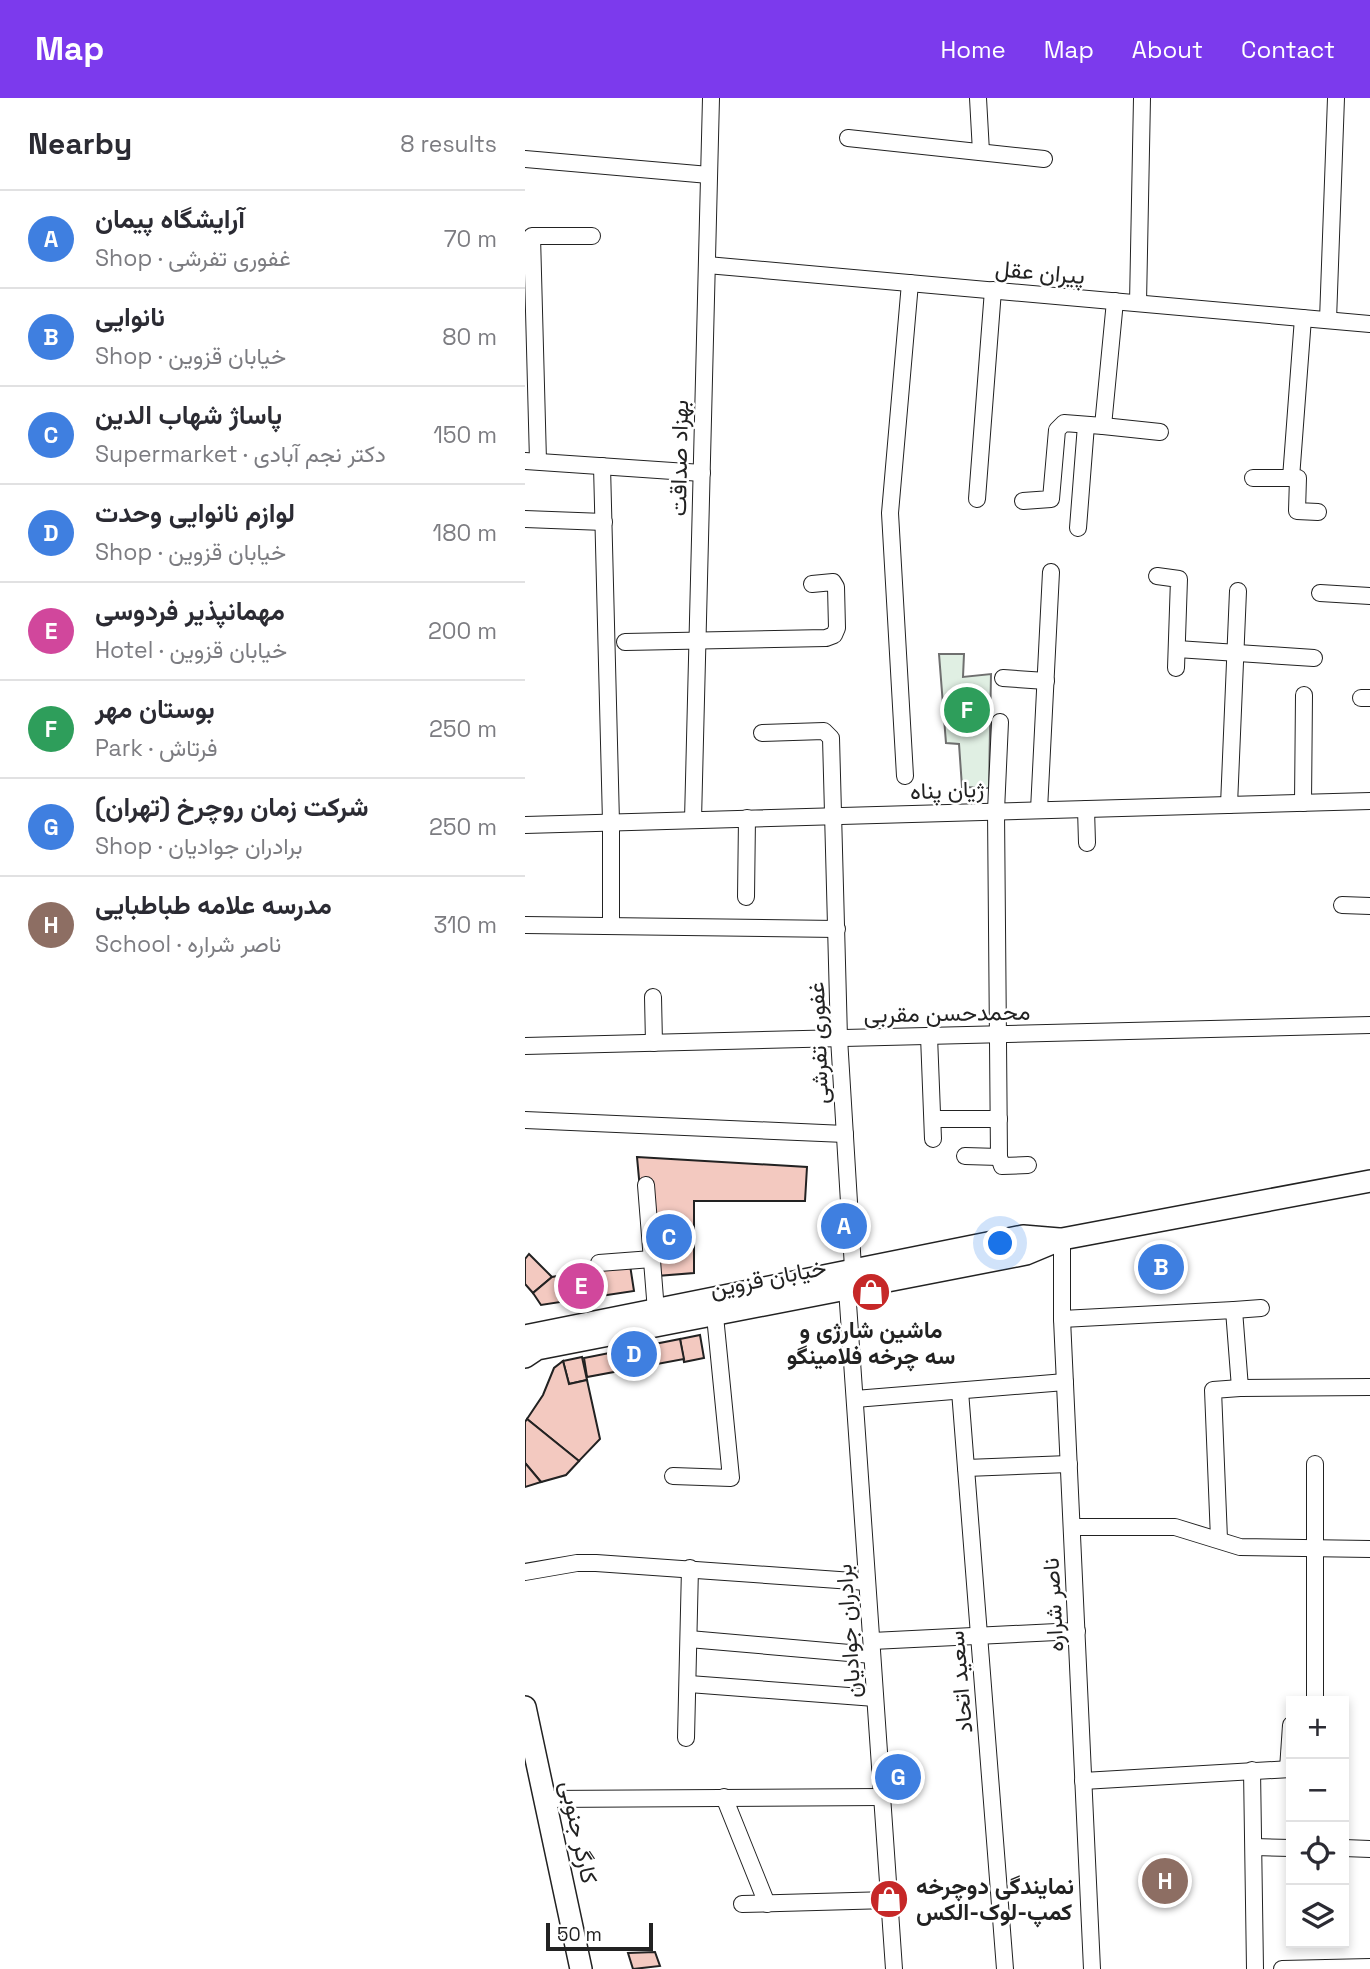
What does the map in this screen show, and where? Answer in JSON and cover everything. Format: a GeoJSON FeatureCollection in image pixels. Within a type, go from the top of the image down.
{"type":"FeatureCollection","features":[{"type":"Feature","properties":{"kind":"main road","name":"خیابان قزوین"},"geometry":{"type":"LineString","coordinates":[[525,1336],[850,1279],[1026,1254],[1062,1239],[1370,1181]]}},
{"type":"Feature","properties":{"kind":"main road","name":"خیابان قزوین"},"geometry":{"type":"LineString","coordinates":[[525,1357],[537,1349],[715,1315],[850,1279]]}},
{"type":"Feature","properties":{"kind":"main road","name":"کارگر جنوبی"},"geometry":{"type":"LineString","coordinates":[[525,1707],[581,1969]]}},
{"type":"Feature","properties":{"kind":"street","name":"بهزاد صداقت"},"geometry":{"type":"LineString","coordinates":[[693,820],[711,98]]}},
{"type":"Feature","properties":{"kind":"street"},"geometry":{"type":"LineString","coordinates":[[978,98],[981,152]]}},
{"type":"Feature","properties":{"kind":"street"},"geometry":{"type":"LineString","coordinates":[[1138,303],[1142,98]]}},
{"type":"Feature","properties":{"kind":"street"},"geometry":{"type":"LineString","coordinates":[[1328,320],[1336,98]]}},
{"type":"Feature","properties":{"kind":"street"},"geometry":{"type":"LineString","coordinates":[[848,138],[1044,159]]}},
{"type":"Feature","properties":{"kind":"street"},"geometry":{"type":"LineString","coordinates":[[525,159],[709,175]]}},
{"type":"Feature","properties":{"kind":"street"},"geometry":{"type":"LineString","coordinates":[[592,236],[532,236],[532,461],[702,473]]}},
{"type":"Feature","properties":{"kind":"street","name":"پیران عقل"},"geometry":{"type":"LineString","coordinates":[[707,265],[1370,324]]}},
{"type":"Feature","properties":{"kind":"street"},"geometry":{"type":"LineString","coordinates":[[905,776],[890,513],[910,283]]}},
{"type":"Feature","properties":{"kind":"street"},"geometry":{"type":"LineString","coordinates":[[977,499],[993,290]]}},
{"type":"Feature","properties":{"kind":"street"},"geometry":{"type":"LineString","coordinates":[[1103,426],[1115,301]]}},
{"type":"Feature","properties":{"kind":"street"},"geometry":{"type":"LineString","coordinates":[[1291,478],[1303,318]]}},
{"type":"Feature","properties":{"kind":"street"},"geometry":{"type":"LineString","coordinates":[[1023,501],[1051,499],[1057,430],[1060,425],[1160,432]]}},
{"type":"Feature","properties":{"kind":"street"},"geometry":{"type":"LineString","coordinates":[[1078,528],[1086,425]]}},
{"type":"Feature","properties":{"kind":"street"},"geometry":{"type":"LineString","coordinates":[[602,466],[611,926]]}},
{"type":"Feature","properties":{"kind":"street"},"geometry":{"type":"LineString","coordinates":[[1252,478],[1298,478],[1297,512],[1318,512]]}},
{"type":"Feature","properties":{"kind":"street"},"geometry":{"type":"LineString","coordinates":[[525,519],[604,522]]}},
{"type":"Feature","properties":{"kind":"street"},"geometry":{"type":"LineString","coordinates":[[1039,810],[1051,572]]}},
{"type":"Feature","properties":{"kind":"street"},"geometry":{"type":"LineString","coordinates":[[1157,576],[1179,579],[1176,668]]}},
{"type":"Feature","properties":{"kind":"street"},"geometry":{"type":"LineString","coordinates":[[625,642],[826,638],[834,635],[837,628],[836,587],[833,582],[812,583]]}},
{"type":"Feature","properties":{"kind":"street"},"geometry":{"type":"LineString","coordinates":[[1229,805],[1238,591]]}},
{"type":"Feature","properties":{"kind":"street"},"geometry":{"type":"LineString","coordinates":[[1320,593],[1370,596]]}},
{"type":"Feature","properties":{"kind":"street"},"geometry":{"type":"LineString","coordinates":[[1177,649],[1314,657]]}},
{"type":"Feature","properties":{"kind":"street"},"geometry":{"type":"LineString","coordinates":[[1003,677],[1046,681]]}},
{"type":"Feature","properties":{"kind":"street"},"geometry":{"type":"LineString","coordinates":[[1303,803],[1304,695]]}},
{"type":"Feature","properties":{"kind":"street"},"geometry":{"type":"LineString","coordinates":[[1000,722],[996,811],[999,1157],[1002,1166],[1028,1165]]}},
{"type":"Feature","properties":{"kind":"street","name":"غفوری تفرشی"},"geometry":{"type":"LineString","coordinates":[[762,733],[824,731],[829,733],[831,738],[839,1038],[850,1279]]}},
{"type":"Feature","properties":{"kind":"street","name":"ژیان پناه"},"geometry":{"type":"LineString","coordinates":[[525,825],[1370,801]]}},
{"type":"Feature","properties":{"kind":"street"},"geometry":{"type":"LineString","coordinates":[[1086,809],[1087,843]]}},
{"type":"Feature","properties":{"kind":"street"},"geometry":{"type":"LineString","coordinates":[[746,897],[747,818]]}},
{"type":"Feature","properties":{"kind":"street"},"geometry":{"type":"LineString","coordinates":[[1342,905],[1370,906]]}},
{"type":"Feature","properties":{"kind":"street"},"geometry":{"type":"LineString","coordinates":[[525,925],[837,929]]}},
{"type":"Feature","properties":{"kind":"street"},"geometry":{"type":"LineString","coordinates":[[653,997],[654,1043]]}},
{"type":"Feature","properties":{"kind":"street","name":"محمدحسن مقربی"},"geometry":{"type":"LineString","coordinates":[[525,1046],[1370,1025]]}},
{"type":"Feature","properties":{"kind":"street"},"geometry":{"type":"LineString","coordinates":[[929,1036],[933,1139]]}},
{"type":"Feature","properties":{"kind":"street"},"geometry":{"type":"LineString","coordinates":[[933,1119],[999,1119]]}},
{"type":"Feature","properties":{"kind":"street"},"geometry":{"type":"LineString","coordinates":[[525,1120],[845,1134]]}},
{"type":"Feature","properties":{"kind":"street"},"geometry":{"type":"LineString","coordinates":[[965,1156],[999,1157]]}},
{"type":"Feature","properties":{"kind":"street"},"geometry":{"type":"LineString","coordinates":[[646,1185],[656,1311]]}},
{"type":"Feature","properties":{"kind":"street","name":"ناصر شراره"},"geometry":{"type":"LineString","coordinates":[[1062,1239],[1062,1319],[1092,1969]]}},
{"type":"Feature","properties":{"kind":"street"},"geometry":{"type":"LineString","coordinates":[[599,1263],[652,1259]]}},
{"type":"Feature","properties":{"kind":"street","name":"برادران جوادیان"},"geometry":{"type":"LineString","coordinates":[[850,1279],[855,1399],[894,1969]]}},
{"type":"Feature","properties":{"kind":"street"},"geometry":{"type":"LineString","coordinates":[[1062,1319],[1261,1308]]}},
{"type":"Feature","properties":{"kind":"street"},"geometry":{"type":"LineString","coordinates":[[1234,1310],[1240,1388]]}},
{"type":"Feature","properties":{"kind":"street"},"geometry":{"type":"LineString","coordinates":[[673,1476],[731,1478],[715,1315]]}},
{"type":"Feature","properties":{"kind":"street"},"geometry":{"type":"LineString","coordinates":[[855,1399],[1065,1382]]}},
{"type":"Feature","properties":{"kind":"street"},"geometry":{"type":"LineString","coordinates":[[1219,1539],[1213,1390],[1370,1387]]}},
{"type":"Feature","properties":{"kind":"street","name":"سعید اتحاد"},"geometry":{"type":"LineString","coordinates":[[960,1391],[1005,1969]]}},
{"type":"Feature","properties":{"kind":"street"},"geometry":{"type":"LineString","coordinates":[[966,1468],[1069,1464]]}},
{"type":"Feature","properties":{"kind":"street"},"geometry":{"type":"LineString","coordinates":[[1315,1464],[1315,1696]]}},
{"type":"Feature","properties":{"kind":"street"},"geometry":{"type":"LineString","coordinates":[[1072,1527],[1175,1527],[1240,1547],[1370,1549]]}},
{"type":"Feature","properties":{"kind":"street"},"geometry":{"type":"LineString","coordinates":[[525,1572],[577,1563],[867,1581]]}},
{"type":"Feature","properties":{"kind":"street"},"geometry":{"type":"LineString","coordinates":[[686,1738],[690,1568]]}},
{"type":"Feature","properties":{"kind":"street"},"geometry":{"type":"LineString","coordinates":[[689,1639],[872,1648],[979,1636],[1077,1631]]}},
{"type":"Feature","properties":{"kind":"street"},"geometry":{"type":"LineString","coordinates":[[689,1684],[875,1698]]}},
{"type":"Feature","properties":{"kind":"street"},"geometry":{"type":"LineString","coordinates":[[1083,1780],[1286,1769]]}},
{"type":"Feature","properties":{"kind":"street"},"geometry":{"type":"LineString","coordinates":[[1252,1770],[1255,1969]]}},
{"type":"Feature","properties":{"kind":"street"},"geometry":{"type":"LineString","coordinates":[[724,1797],[767,1904]]}},
{"type":"Feature","properties":{"kind":"street"},"geometry":{"type":"LineString","coordinates":[[545,1798],[882,1797]]}},
{"type":"Feature","properties":{"kind":"street"},"geometry":{"type":"LineString","coordinates":[[1254,1847],[1286,1848]]}},
{"type":"Feature","properties":{"kind":"street"},"geometry":{"type":"LineString","coordinates":[[1349,1848],[1370,1849]]}},
{"type":"Feature","properties":{"kind":"street"},"geometry":{"type":"LineString","coordinates":[[742,1904],[889,1900]]}},
{"type":"Feature","properties":{"kind":"street"},"geometry":{"type":"LineString","coordinates":[[1282,1969],[1370,1967]]}},
{"type":"Feature","properties":{"kind":"green space"},"geometry":{"type":"Polygon","coordinates":[[[939,654],[964,654],[963,677],[991,674],[989,788],[962,787],[959,744],[946,743],[939,654]]]}},
{"type":"Feature","properties":{"kind":"building"},"geometry":{"type":"Polygon","coordinates":[[[637,1157],[807,1167],[805,1201],[694,1201],[694,1273],[657,1276],[649,1287],[637,1157]]]}},
{"type":"Feature","properties":{"kind":"building"},"geometry":{"type":"Polygon","coordinates":[[[1170,1252],[1171,1279],[1152,1281],[1151,1255],[1170,1252]]]}},
{"type":"Feature","properties":{"kind":"building"},"geometry":{"type":"Polygon","coordinates":[[[529,1254],[552,1277],[533,1293],[525,1284],[525,1259],[529,1254]]]}},
{"type":"Feature","properties":{"kind":"building"},"geometry":{"type":"Polygon","coordinates":[[[630,1265],[634,1291],[567,1301],[563,1275],[630,1265]]]}},
{"type":"Feature","properties":{"kind":"building"},"geometry":{"type":"Polygon","coordinates":[[[563,1275],[567,1301],[541,1305],[533,1293],[552,1277],[563,1275]]]}},
{"type":"Feature","properties":{"kind":"building"},"geometry":{"type":"Polygon","coordinates":[[[700,1335],[704,1358],[684,1362],[680,1339],[700,1335]]]}},
{"type":"Feature","properties":{"kind":"building"},"geometry":{"type":"Polygon","coordinates":[[[680,1339],[684,1359],[587,1377],[584,1358],[680,1339]]]}},
{"type":"Feature","properties":{"kind":"building"},"geometry":{"type":"Polygon","coordinates":[[[582,1357],[587,1380],[569,1384],[563,1361],[582,1357]]]}},
{"type":"Feature","properties":{"kind":"building"},"geometry":{"type":"Polygon","coordinates":[[[563,1361],[569,1384],[587,1380],[600,1439],[579,1461],[527,1419],[543,1395],[554,1368],[563,1361]]]}},
{"type":"Feature","properties":{"kind":"building"},"geometry":{"type":"Polygon","coordinates":[[[527,1419],[579,1461],[566,1475],[541,1482],[525,1463],[527,1419]]]}},
{"type":"Feature","properties":{"kind":"building"},"geometry":{"type":"Polygon","coordinates":[[[525,1463],[541,1482],[525,1487],[525,1463]]]}},
{"type":"Feature","properties":{"kind":"building"},"geometry":{"type":"Polygon","coordinates":[[[655,1952],[660,1966],[633,1969],[628,1953],[655,1952]]]}},
{"type":"Feature","properties":{"kind":"place","name":"بوستان مهر"},"geometry":{"type":"Point","coordinates":[967,710]}},
{"type":"Feature","properties":{"kind":"place","name":"آرایشگاه پیمان"},"geometry":{"type":"Point","coordinates":[844,1226]}},
{"type":"Feature","properties":{"kind":"place","name":"پاساژ شهاب الدین"},"geometry":{"type":"Point","coordinates":[669,1237]}},
{"type":"Feature","properties":{"kind":"place","name":"نانوایی"},"geometry":{"type":"Point","coordinates":[1161,1267]}},
{"type":"Feature","properties":{"kind":"place","name":"مهمانپذیر فردوسی"},"geometry":{"type":"Point","coordinates":[581,1286]}},
{"type":"Feature","properties":{"kind":"place","name":"ماشین شارژی و سه چرخه فلامینگو"},"geometry":{"type":"Point","coordinates":[871,1292]}},
{"type":"Feature","properties":{"kind":"place","name":"لوازم نانوایی وحدت"},"geometry":{"type":"Point","coordinates":[634,1354]}},
{"type":"Feature","properties":{"kind":"place","name":"شرکت زمان روچرخ (تهران)"},"geometry":{"type":"Point","coordinates":[898,1777]}},
{"type":"Feature","properties":{"kind":"place","name":"مدرسه علامه طباطبایی"},"geometry":{"type":"Point","coordinates":[1165,1881]}},
{"type":"Feature","properties":{"kind":"place","name":"نمایندگی دوچرخه کمپ-لوک-الکس"},"geometry":{"type":"Point","coordinates":[889,1899]}}]}
